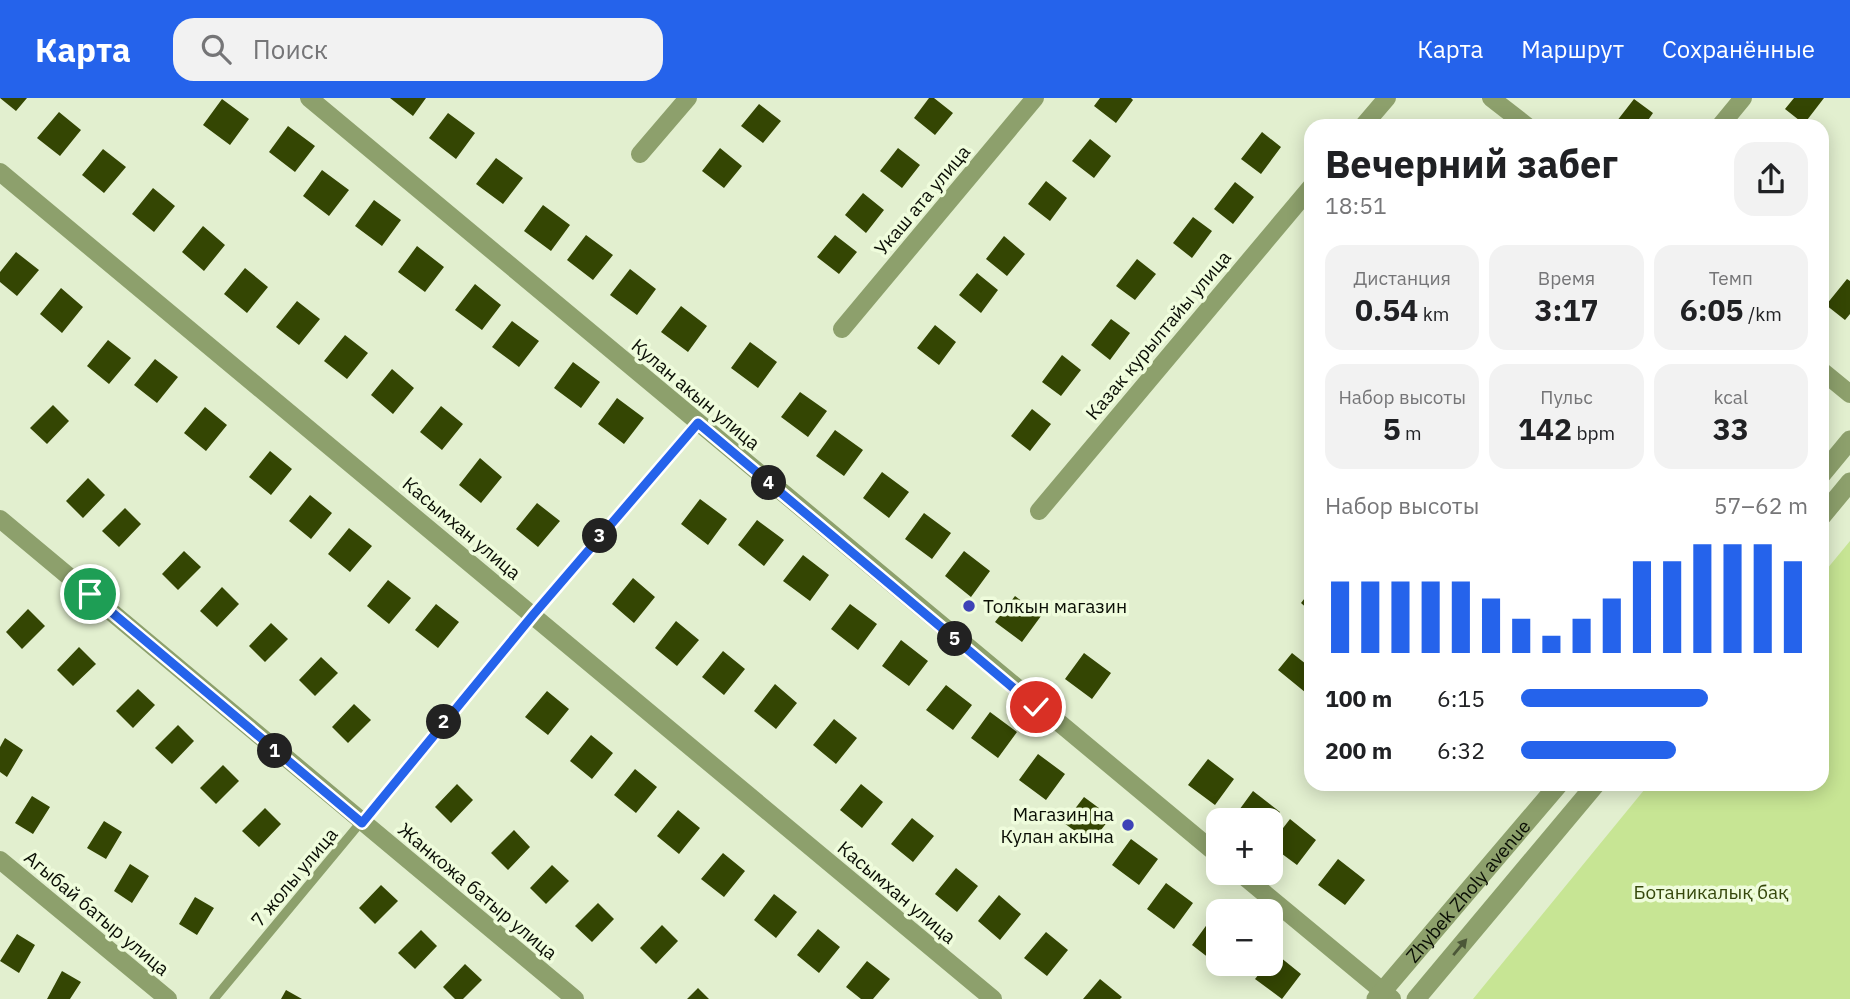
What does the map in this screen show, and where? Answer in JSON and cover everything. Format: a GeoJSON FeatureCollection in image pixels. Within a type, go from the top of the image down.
{"type":"FeatureCollection","features":[{"type":"Feature","properties":{"kind":"street","name":"Кулан акын улица"},"geometry":{"type":"LineString","coordinates":[[309,98],[1206,845]]}},
{"type":"Feature","properties":{"kind":"street"},"geometry":{"type":"LineString","coordinates":[[640,154],[688,98]]}},
{"type":"Feature","properties":{"kind":"street","name":"Укаш ата улица"},"geometry":{"type":"LineString","coordinates":[[842,329],[1035,98]]}},
{"type":"Feature","properties":{"kind":"street"},"geometry":{"type":"LineString","coordinates":[[1369,119],[1387,98]]}},
{"type":"Feature","properties":{"kind":"street"},"geometry":{"type":"LineString","coordinates":[[1492,98],[1518,119]]}},
{"type":"Feature","properties":{"kind":"street"},"geometry":{"type":"LineString","coordinates":[[1726,119],[1743,98]]}},
{"type":"Feature","properties":{"kind":"street","name":"Касымхан улица"},"geometry":{"type":"LineString","coordinates":[[0,172],[993,999]]}},
{"type":"Feature","properties":{"kind":"street","name":"Казак курылтайы улица"},"geometry":{"type":"LineString","coordinates":[[1039,511],[1304,195]]}},
{"type":"Feature","properties":{"kind":"street"},"geometry":{"type":"LineString","coordinates":[[1829,377],[1850,394]]}},
{"type":"Feature","properties":{"kind":"street"},"geometry":{"type":"LineString","coordinates":[[1829,466],[1850,440]]}},
{"type":"Feature","properties":{"kind":"street"},"geometry":{"type":"LineString","coordinates":[[1829,508],[1850,482]]}},
{"type":"Feature","properties":{"kind":"street","name":"Жанкожа батыр улица"},"geometry":{"type":"LineString","coordinates":[[0,519],[575,999]]}},
{"type":"Feature","properties":{"kind":"street","name":"Zhybek Zholy avenue"},"geometry":{"type":"LineString","coordinates":[[1384,996],[1553,791]]}},
{"type":"Feature","properties":{"kind":"street","name":"Zhybek Zholy avenue"},"geometry":{"type":"LineString","coordinates":[[1416,999],[1591,791]]}},
{"type":"Feature","properties":{"kind":"street","name":"Агыбай батыр улица"},"geometry":{"type":"LineString","coordinates":[[0,860],[168,999]]}},
{"type":"Feature","properties":{"kind":"street"},"geometry":{"type":"LineString","coordinates":[[1254,885],[1384,996]]}},
{"type":"Feature","properties":{"kind":"lane","name":"7 жолы улица"},"geometry":{"type":"LineString","coordinates":[[214,999],[533,615],[698,423]]}},
{"type":"Feature","properties":{"kind":"green space","name":"Ботаникалық бақ"},"geometry":{"type":"Polygon","coordinates":[[[1850,541],[1850,999],[1473,999],[1643,791],[1829,791],[1829,566],[1850,541]]]}},
{"type":"Feature","properties":{"kind":"building"},"geometry":{"type":"Polygon","coordinates":[[[0,98],[27,98],[16,111],[0,98]]]}},
{"type":"Feature","properties":{"kind":"building"},"geometry":{"type":"Polygon","coordinates":[[[390,98],[426,98],[413,116],[390,98]]]}},
{"type":"Feature","properties":{"kind":"building"},"geometry":{"type":"Polygon","coordinates":[[[929,98],[934,98],[953,113],[935,135],[914,118],[929,98]]]}},
{"type":"Feature","properties":{"kind":"building"},"geometry":{"type":"Polygon","coordinates":[[[1100,98],[1133,100],[1116,123],[1094,106],[1100,98]]]}},
{"type":"Feature","properties":{"kind":"building"},"geometry":{"type":"Polygon","coordinates":[[[1794,98],[1824,98],[1808,119],[1798,119],[1785,109],[1794,98]]]}},
{"type":"Feature","properties":{"kind":"building"},"geometry":{"type":"Polygon","coordinates":[[[222,99],[249,119],[230,145],[203,125],[222,99]]]}},
{"type":"Feature","properties":{"kind":"building"},"geometry":{"type":"Polygon","coordinates":[[[1634,99],[1653,113],[1649,119],[1618,119],[1634,99]]]}},
{"type":"Feature","properties":{"kind":"building"},"geometry":{"type":"Polygon","coordinates":[[[759,104],[781,121],[763,143],[741,126],[759,104]]]}},
{"type":"Feature","properties":{"kind":"building"},"geometry":{"type":"Polygon","coordinates":[[[59,112],[81,130],[60,156],[37,138],[59,112]]]}},
{"type":"Feature","properties":{"kind":"building"},"geometry":{"type":"Polygon","coordinates":[[[448,113],[475,133],[456,159],[429,138],[448,113]]]}},
{"type":"Feature","properties":{"kind":"building"},"geometry":{"type":"Polygon","coordinates":[[[288,126],[315,146],[295,172],[269,152],[288,126]]]}},
{"type":"Feature","properties":{"kind":"building"},"geometry":{"type":"Polygon","coordinates":[[[1262,132],[1281,147],[1261,174],[1241,159],[1262,132]]]}},
{"type":"Feature","properties":{"kind":"building"},"geometry":{"type":"Polygon","coordinates":[[[1090,139],[1111,156],[1094,178],[1072,161],[1090,139]]]}},
{"type":"Feature","properties":{"kind":"building"},"geometry":{"type":"Polygon","coordinates":[[[720,148],[742,166],[724,188],[702,171],[720,148]]]}},
{"type":"Feature","properties":{"kind":"building"},"geometry":{"type":"Polygon","coordinates":[[[898,148],[920,165],[902,188],[880,171],[898,148]]]}},
{"type":"Feature","properties":{"kind":"building"},"geometry":{"type":"Polygon","coordinates":[[[103,149],[126,167],[104,193],[82,175],[103,149]]]}},
{"type":"Feature","properties":{"kind":"building"},"geometry":{"type":"Polygon","coordinates":[[[496,158],[523,178],[503,204],[476,184],[496,158]]]}},
{"type":"Feature","properties":{"kind":"building"},"geometry":{"type":"Polygon","coordinates":[[[322,170],[349,190],[329,216],[303,196],[322,170]]]}},
{"type":"Feature","properties":{"kind":"building"},"geometry":{"type":"Polygon","coordinates":[[[1046,181],[1067,198],[1050,221],[1028,204],[1046,181]]]}},
{"type":"Feature","properties":{"kind":"building"},"geometry":{"type":"Polygon","coordinates":[[[1235,182],[1254,197],[1233,224],[1214,209],[1235,182]]]}},
{"type":"Feature","properties":{"kind":"building"},"geometry":{"type":"Polygon","coordinates":[[[153,188],[175,206],[154,232],[132,214],[153,188]]]}},
{"type":"Feature","properties":{"kind":"building"},"geometry":{"type":"Polygon","coordinates":[[[863,193],[884,210],[866,233],[845,215],[863,193]]]}},
{"type":"Feature","properties":{"kind":"building"},"geometry":{"type":"Polygon","coordinates":[[[374,200],[401,220],[382,246],[355,226],[374,200]]]}},
{"type":"Feature","properties":{"kind":"building"},"geometry":{"type":"Polygon","coordinates":[[[543,205],[570,225],[551,251],[524,231],[543,205]]]}},
{"type":"Feature","properties":{"kind":"building"},"geometry":{"type":"Polygon","coordinates":[[[1193,217],[1212,231],[1192,258],[1173,243],[1193,217]]]}},
{"type":"Feature","properties":{"kind":"building"},"geometry":{"type":"Polygon","coordinates":[[[203,226],[225,245],[204,271],[182,252],[203,226]]]}},
{"type":"Feature","properties":{"kind":"building"},"geometry":{"type":"Polygon","coordinates":[[[586,235],[613,255],[593,280],[567,260],[586,235]]]}},
{"type":"Feature","properties":{"kind":"building"},"geometry":{"type":"Polygon","coordinates":[[[835,235],[857,252],[839,274],[817,257],[835,235]]]}},
{"type":"Feature","properties":{"kind":"building"},"geometry":{"type":"Polygon","coordinates":[[[1004,236],[1025,254],[1007,276],[986,259],[1004,236]]]}},
{"type":"Feature","properties":{"kind":"building"},"geometry":{"type":"Polygon","coordinates":[[[417,246],[444,267],[425,292],[398,272],[417,246]]]}},
{"type":"Feature","properties":{"kind":"building"},"geometry":{"type":"Polygon","coordinates":[[[16,252],[39,270],[17,296],[0,282],[0,272],[16,252]]]}},
{"type":"Feature","properties":{"kind":"building"},"geometry":{"type":"Polygon","coordinates":[[[1137,259],[1156,274],[1135,300],[1116,286],[1137,259]]]}},
{"type":"Feature","properties":{"kind":"building"},"geometry":{"type":"Polygon","coordinates":[[[245,268],[268,287],[247,313],[224,294],[245,268]]]}},
{"type":"Feature","properties":{"kind":"building"},"geometry":{"type":"Polygon","coordinates":[[[630,269],[656,289],[637,315],[610,295],[630,269]]]}},
{"type":"Feature","properties":{"kind":"building"},"geometry":{"type":"Polygon","coordinates":[[[977,273],[998,290],[981,313],[959,295],[977,273]]]}},
{"type":"Feature","properties":{"kind":"building"},"geometry":{"type":"Polygon","coordinates":[[[1847,279],[1850,281],[1850,314],[1845,320],[1829,307],[1829,301],[1847,279]]]}},
{"type":"Feature","properties":{"kind":"building"},"geometry":{"type":"Polygon","coordinates":[[[475,284],[501,305],[482,330],[455,310],[475,284]]]}},
{"type":"Feature","properties":{"kind":"building"},"geometry":{"type":"Polygon","coordinates":[[[61,288],[83,307],[62,333],[40,314],[61,288]]]}},
{"type":"Feature","properties":{"kind":"building"},"geometry":{"type":"Polygon","coordinates":[[[297,301],[320,319],[299,345],[276,327],[297,301]]]}},
{"type":"Feature","properties":{"kind":"building"},"geometry":{"type":"Polygon","coordinates":[[[681,306],[707,326],[688,352],[661,332],[681,306]]]}},
{"type":"Feature","properties":{"kind":"building"},"geometry":{"type":"Polygon","coordinates":[[[1111,319],[1130,333],[1110,360],[1091,345],[1111,319]]]}},
{"type":"Feature","properties":{"kind":"building"},"geometry":{"type":"Polygon","coordinates":[[[512,321],[539,341],[519,367],[492,347],[512,321]]]}},
{"type":"Feature","properties":{"kind":"building"},"geometry":{"type":"Polygon","coordinates":[[[935,325],[956,342],[939,365],[917,348],[935,325]]]}},
{"type":"Feature","properties":{"kind":"building"},"geometry":{"type":"Polygon","coordinates":[[[345,335],[368,353],[347,379],[324,361],[345,335]]]}},
{"type":"Feature","properties":{"kind":"building"},"geometry":{"type":"Polygon","coordinates":[[[108,340],[131,358],[109,384],[87,366],[108,340]]]}},
{"type":"Feature","properties":{"kind":"building"},"geometry":{"type":"Polygon","coordinates":[[[750,342],[777,362],[758,388],[731,368],[750,342]]]}},
{"type":"Feature","properties":{"kind":"building"},"geometry":{"type":"Polygon","coordinates":[[[1062,355],[1081,370],[1061,396],[1042,382],[1062,355]]]}},
{"type":"Feature","properties":{"kind":"building"},"geometry":{"type":"Polygon","coordinates":[[[155,359],[178,377],[157,403],[134,385],[155,359]]]}},
{"type":"Feature","properties":{"kind":"building"},"geometry":{"type":"Polygon","coordinates":[[[573,362],[600,382],[581,408],[554,388],[573,362]]]}},
{"type":"Feature","properties":{"kind":"building"},"geometry":{"type":"Polygon","coordinates":[[[392,369],[414,388],[393,414],[371,395],[392,369]]]}},
{"type":"Feature","properties":{"kind":"building"},"geometry":{"type":"Polygon","coordinates":[[[800,392],[827,411],[808,437],[781,417],[800,392]]]}},
{"type":"Feature","properties":{"kind":"building"},"geometry":{"type":"Polygon","coordinates":[[[617,398],[644,418],[624,444],[598,424],[617,398]]]}},
{"type":"Feature","properties":{"kind":"building"},"geometry":{"type":"Polygon","coordinates":[[[53,405],[69,421],[47,444],[30,428],[53,405]]]}},
{"type":"Feature","properties":{"kind":"building"},"geometry":{"type":"Polygon","coordinates":[[[441,406],[463,424],[442,450],[420,432],[441,406]]]}},
{"type":"Feature","properties":{"kind":"building"},"geometry":{"type":"Polygon","coordinates":[[[205,407],[227,425],[206,451],[184,433],[205,407]]]}},
{"type":"Feature","properties":{"kind":"building"},"geometry":{"type":"Polygon","coordinates":[[[1032,409],[1051,424],[1030,451],[1011,436],[1032,409]]]}},
{"type":"Feature","properties":{"kind":"building"},"geometry":{"type":"Polygon","coordinates":[[[835,430],[863,450],[844,476],[816,456],[835,430]]]}},
{"type":"Feature","properties":{"kind":"building"},"geometry":{"type":"Polygon","coordinates":[[[270,451],[292,469],[271,495],[249,477],[270,451]]]}},
{"type":"Feature","properties":{"kind":"building"},"geometry":{"type":"Polygon","coordinates":[[[480,458],[502,477],[481,503],[459,485],[480,458]]]}},
{"type":"Feature","properties":{"kind":"building"},"geometry":{"type":"Polygon","coordinates":[[[882,472],[909,492],[889,518],[863,498],[882,472]]]}},
{"type":"Feature","properties":{"kind":"building"},"geometry":{"type":"Polygon","coordinates":[[[88,478],[105,495],[83,518],[66,501],[88,478]]]}},
{"type":"Feature","properties":{"kind":"building"},"geometry":{"type":"Polygon","coordinates":[[[310,495],[332,513],[311,539],[289,521],[310,495]]]}},
{"type":"Feature","properties":{"kind":"building"},"geometry":{"type":"Polygon","coordinates":[[[700,499],[727,519],[708,545],[681,524],[700,499]]]}},
{"type":"Feature","properties":{"kind":"building"},"geometry":{"type":"Polygon","coordinates":[[[537,503],[560,521],[538,547],[516,529],[537,503]]]}},
{"type":"Feature","properties":{"kind":"building"},"geometry":{"type":"Polygon","coordinates":[[[125,508],[141,524],[119,547],[102,531],[125,508]]]}},
{"type":"Feature","properties":{"kind":"building"},"geometry":{"type":"Polygon","coordinates":[[[924,513],[951,533],[932,559],[905,539],[924,513]]]}},
{"type":"Feature","properties":{"kind":"building"},"geometry":{"type":"Polygon","coordinates":[[[757,520],[784,540],[764,566],[738,545],[757,520]]]}},
{"type":"Feature","properties":{"kind":"building"},"geometry":{"type":"Polygon","coordinates":[[[349,528],[372,546],[350,572],[328,554],[349,528]]]}},
{"type":"Feature","properties":{"kind":"building"},"geometry":{"type":"Polygon","coordinates":[[[184,551],[201,567],[178,590],[162,574],[184,551]]]}},
{"type":"Feature","properties":{"kind":"building"},"geometry":{"type":"Polygon","coordinates":[[[964,551],[990,571],[971,597],[945,576],[964,551]]]}},
{"type":"Feature","properties":{"kind":"building"},"geometry":{"type":"Polygon","coordinates":[[[803,555],[829,575],[810,601],[783,581],[803,555]]]}},
{"type":"Feature","properties":{"kind":"building"},"geometry":{"type":"Polygon","coordinates":[[[633,578],[655,597],[634,623],[612,604],[633,578]]]}},
{"type":"Feature","properties":{"kind":"building"},"geometry":{"type":"Polygon","coordinates":[[[388,580],[411,598],[389,624],[367,606],[388,580]]]}},
{"type":"Feature","properties":{"kind":"building"},"geometry":{"type":"Polygon","coordinates":[[[222,587],[239,604],[217,627],[200,611],[222,587]]]}},
{"type":"Feature","properties":{"kind":"building"},"geometry":{"type":"Polygon","coordinates":[[[1015,596],[1041,616],[1022,642],[995,622],[1015,596]]]}},
{"type":"Feature","properties":{"kind":"building"},"geometry":{"type":"Polygon","coordinates":[[[436,604],[459,622],[438,648],[415,630],[436,604]]]}},
{"type":"Feature","properties":{"kind":"building"},"geometry":{"type":"Polygon","coordinates":[[[850,604],[877,624],[858,650],[831,629],[850,604]]]}},
{"type":"Feature","properties":{"kind":"building"},"geometry":{"type":"Polygon","coordinates":[[[28,609],[45,626],[22,649],[6,632],[28,609]]]}},
{"type":"Feature","properties":{"kind":"building"},"geometry":{"type":"Polygon","coordinates":[[[676,621],[699,640],[677,666],[655,648],[676,621]]]}},
{"type":"Feature","properties":{"kind":"building"},"geometry":{"type":"Polygon","coordinates":[[[271,623],[288,639],[265,662],[249,646],[271,623]]]}},
{"type":"Feature","properties":{"kind":"building"},"geometry":{"type":"Polygon","coordinates":[[[901,640],[928,661],[909,686],[882,666],[901,640]]]}},
{"type":"Feature","properties":{"kind":"building"},"geometry":{"type":"Polygon","coordinates":[[[79,647],[96,664],[73,686],[57,670],[79,647]]]}},
{"type":"Feature","properties":{"kind":"building"},"geometry":{"type":"Polygon","coordinates":[[[723,651],[745,669],[724,695],[702,677],[723,651]]]}},
{"type":"Feature","properties":{"kind":"building"},"geometry":{"type":"Polygon","coordinates":[[[1084,653],[1111,673],[1092,699],[1065,679],[1084,653]]]}},
{"type":"Feature","properties":{"kind":"building"},"geometry":{"type":"Polygon","coordinates":[[[1292,653],[1304,662],[1304,691],[1278,670],[1292,653]]]}},
{"type":"Feature","properties":{"kind":"building"},"geometry":{"type":"Polygon","coordinates":[[[321,657],[338,673],[315,696],[299,680],[321,657]]]}},
{"type":"Feature","properties":{"kind":"building"},"geometry":{"type":"Polygon","coordinates":[[[775,684],[797,703],[776,729],[754,711],[775,684]]]}},
{"type":"Feature","properties":{"kind":"building"},"geometry":{"type":"Polygon","coordinates":[[[946,685],[972,705],[953,730],[926,710],[946,685]]]}},
{"type":"Feature","properties":{"kind":"building"},"geometry":{"type":"Polygon","coordinates":[[[138,689],[155,705],[133,728],[116,711],[138,689]]]}},
{"type":"Feature","properties":{"kind":"building"},"geometry":{"type":"Polygon","coordinates":[[[547,691],[569,709],[548,735],[525,717],[547,691]]]}},
{"type":"Feature","properties":{"kind":"building"},"geometry":{"type":"Polygon","coordinates":[[[354,704],[371,720],[348,743],[332,727],[354,704]]]}},
{"type":"Feature","properties":{"kind":"building"},"geometry":{"type":"Polygon","coordinates":[[[990,712],[1017,732],[998,758],[971,738],[990,712]]]}},
{"type":"Feature","properties":{"kind":"building"},"geometry":{"type":"Polygon","coordinates":[[[834,719],[857,738],[836,764],[813,745],[834,719]]]}},
{"type":"Feature","properties":{"kind":"building"},"geometry":{"type":"Polygon","coordinates":[[[178,725],[194,741],[172,764],[155,748],[178,725]]]}},
{"type":"Feature","properties":{"kind":"building"},"geometry":{"type":"Polygon","coordinates":[[[591,735],[613,753],[592,779],[570,761],[591,735]]]}},
{"type":"Feature","properties":{"kind":"building"},"geometry":{"type":"Polygon","coordinates":[[[5,738],[23,750],[7,777],[0,772],[0,747],[5,738]]]}},
{"type":"Feature","properties":{"kind":"building"},"geometry":{"type":"Polygon","coordinates":[[[1038,754],[1065,774],[1046,800],[1019,780],[1038,754]]]}},
{"type":"Feature","properties":{"kind":"building"},"geometry":{"type":"Polygon","coordinates":[[[1208,759],[1234,779],[1215,805],[1188,785],[1208,759]]]}},
{"type":"Feature","properties":{"kind":"building"},"geometry":{"type":"Polygon","coordinates":[[[223,765],[239,781],[216,804],[200,788],[223,765]]]}},
{"type":"Feature","properties":{"kind":"building"},"geometry":{"type":"Polygon","coordinates":[[[635,769],[657,787],[636,813],[614,795],[635,769]]]}},
{"type":"Feature","properties":{"kind":"building"},"geometry":{"type":"Polygon","coordinates":[[[457,784],[473,800],[451,823],[435,807],[457,784]]]}},
{"type":"Feature","properties":{"kind":"building"},"geometry":{"type":"Polygon","coordinates":[[[861,784],[883,802],[862,828],[840,810],[861,784]]]}},
{"type":"Feature","properties":{"kind":"building"},"geometry":{"type":"Polygon","coordinates":[[[1253,791],[1275,808],[1241,808],[1253,791]]]}},
{"type":"Feature","properties":{"kind":"building"},"geometry":{"type":"Polygon","coordinates":[[[32,796],[50,807],[33,834],[15,823],[32,796]]]}},
{"type":"Feature","properties":{"kind":"building"},"geometry":{"type":"Polygon","coordinates":[[[1084,797],[1111,817],[1091,843],[1064,823],[1084,797]]]}},
{"type":"Feature","properties":{"kind":"building"},"geometry":{"type":"Polygon","coordinates":[[[265,808],[281,824],[259,847],[242,831],[265,808]]]}},
{"type":"Feature","properties":{"kind":"building"},"geometry":{"type":"Polygon","coordinates":[[[678,810],[700,828],[679,854],[657,836],[678,810]]]}},
{"type":"Feature","properties":{"kind":"building"},"geometry":{"type":"Polygon","coordinates":[[[912,818],[934,836],[913,862],[891,844],[912,818]]]}},
{"type":"Feature","properties":{"kind":"building"},"geometry":{"type":"Polygon","coordinates":[[[1290,819],[1316,840],[1297,865],[1283,855],[1283,828],[1290,819]]]}},
{"type":"Feature","properties":{"kind":"building"},"geometry":{"type":"Polygon","coordinates":[[[104,821],[122,832],[106,859],[87,848],[104,821]]]}},
{"type":"Feature","properties":{"kind":"building"},"geometry":{"type":"Polygon","coordinates":[[[514,830],[530,847],[508,870],[491,853],[514,830]]]}},
{"type":"Feature","properties":{"kind":"building"},"geometry":{"type":"Polygon","coordinates":[[[1131,839],[1158,859],[1139,885],[1112,865],[1131,839]]]}},
{"type":"Feature","properties":{"kind":"building"},"geometry":{"type":"Polygon","coordinates":[[[723,853],[745,871],[724,897],[701,879],[723,853]]]}},
{"type":"Feature","properties":{"kind":"building"},"geometry":{"type":"Polygon","coordinates":[[[1338,859],[1365,880],[1345,905],[1318,885],[1338,859]]]}},
{"type":"Feature","properties":{"kind":"building"},"geometry":{"type":"Polygon","coordinates":[[[130,864],[149,876],[132,903],[114,891],[130,864]]]}},
{"type":"Feature","properties":{"kind":"building"},"geometry":{"type":"Polygon","coordinates":[[[552,865],[569,881],[546,904],[530,888],[552,865]]]}},
{"type":"Feature","properties":{"kind":"building"},"geometry":{"type":"Polygon","coordinates":[[[956,868],[978,886],[957,912],[935,894],[956,868]]]}},
{"type":"Feature","properties":{"kind":"building"},"geometry":{"type":"Polygon","coordinates":[[[1166,883],[1193,903],[1174,929],[1147,909],[1166,883]]]}},
{"type":"Feature","properties":{"kind":"building"},"geometry":{"type":"Polygon","coordinates":[[[381,885],[398,901],[375,924],[359,908],[381,885]]]}},
{"type":"Feature","properties":{"kind":"building"},"geometry":{"type":"Polygon","coordinates":[[[774,894],[797,912],[776,938],[754,920],[774,894]]]}},
{"type":"Feature","properties":{"kind":"building"},"geometry":{"type":"Polygon","coordinates":[[[999,895],[1021,914],[1000,940],[978,921],[999,895]]]}},
{"type":"Feature","properties":{"kind":"building"},"geometry":{"type":"Polygon","coordinates":[[[195,897],[214,908],[197,935],[179,924],[195,897]]]}},
{"type":"Feature","properties":{"kind":"building"},"geometry":{"type":"Polygon","coordinates":[[[598,903],[614,919],[592,942],[575,926],[598,903]]]}},
{"type":"Feature","properties":{"kind":"building"},"geometry":{"type":"Polygon","coordinates":[[[662,925],[678,941],[656,964],[640,948],[662,925]]]}},
{"type":"Feature","properties":{"kind":"building"},"geometry":{"type":"Polygon","coordinates":[[[1206,926],[1206,956],[1192,945],[1206,926]]]}},
{"type":"Feature","properties":{"kind":"building"},"geometry":{"type":"Polygon","coordinates":[[[818,929],[840,947],[819,973],[797,955],[818,929]]]}},
{"type":"Feature","properties":{"kind":"building"},"geometry":{"type":"Polygon","coordinates":[[[421,930],[437,946],[415,969],[398,953],[421,930]]]}},
{"type":"Feature","properties":{"kind":"building"},"geometry":{"type":"Polygon","coordinates":[[[1046,932],[1068,950],[1047,976],[1024,958],[1046,932]]]}},
{"type":"Feature","properties":{"kind":"building"},"geometry":{"type":"Polygon","coordinates":[[[17,934],[35,945],[19,973],[0,961],[17,934]]]}},
{"type":"Feature","properties":{"kind":"building"},"geometry":{"type":"Polygon","coordinates":[[[1283,959],[1301,974],[1282,999],[1255,979],[1257,976],[1283,976],[1283,959]]]}},
{"type":"Feature","properties":{"kind":"building"},"geometry":{"type":"Polygon","coordinates":[[[867,961],[890,979],[873,999],[861,999],[846,987],[867,961]]]}},
{"type":"Feature","properties":{"kind":"building"},"geometry":{"type":"Polygon","coordinates":[[[465,964],[482,980],[463,999],[455,999],[443,987],[465,964]]]}},
{"type":"Feature","properties":{"kind":"building"},"geometry":{"type":"Polygon","coordinates":[[[62,971],[81,982],[70,999],[47,999],[62,971]]]}},
{"type":"Feature","properties":{"kind":"building"},"geometry":{"type":"Polygon","coordinates":[[[1100,979],[1122,997],[1083,999],[1100,979]]]}},
{"type":"Feature","properties":{"kind":"building"},"geometry":{"type":"Polygon","coordinates":[[[698,988],[709,999],[687,999],[698,988]]]}},
{"type":"Feature","properties":{"kind":"building"},"geometry":{"type":"Polygon","coordinates":[[[286,990],[302,999],[281,999],[286,990]]]}},
{"type":"Feature","properties":{"kind":"place","name":"Толкын магазин"},"geometry":{"type":"Point","coordinates":[969,606]}},
{"type":"Feature","properties":{"kind":"place","name":"Магазин на Кулан акына"},"geometry":{"type":"Point","coordinates":[1128,825]}},
{"type":"Feature","properties":{"kind":"route"},"geometry":{"type":"LineString","coordinates":[[90,594],[362,823],[533,615],[698,423],[1036,707]]}}]}
